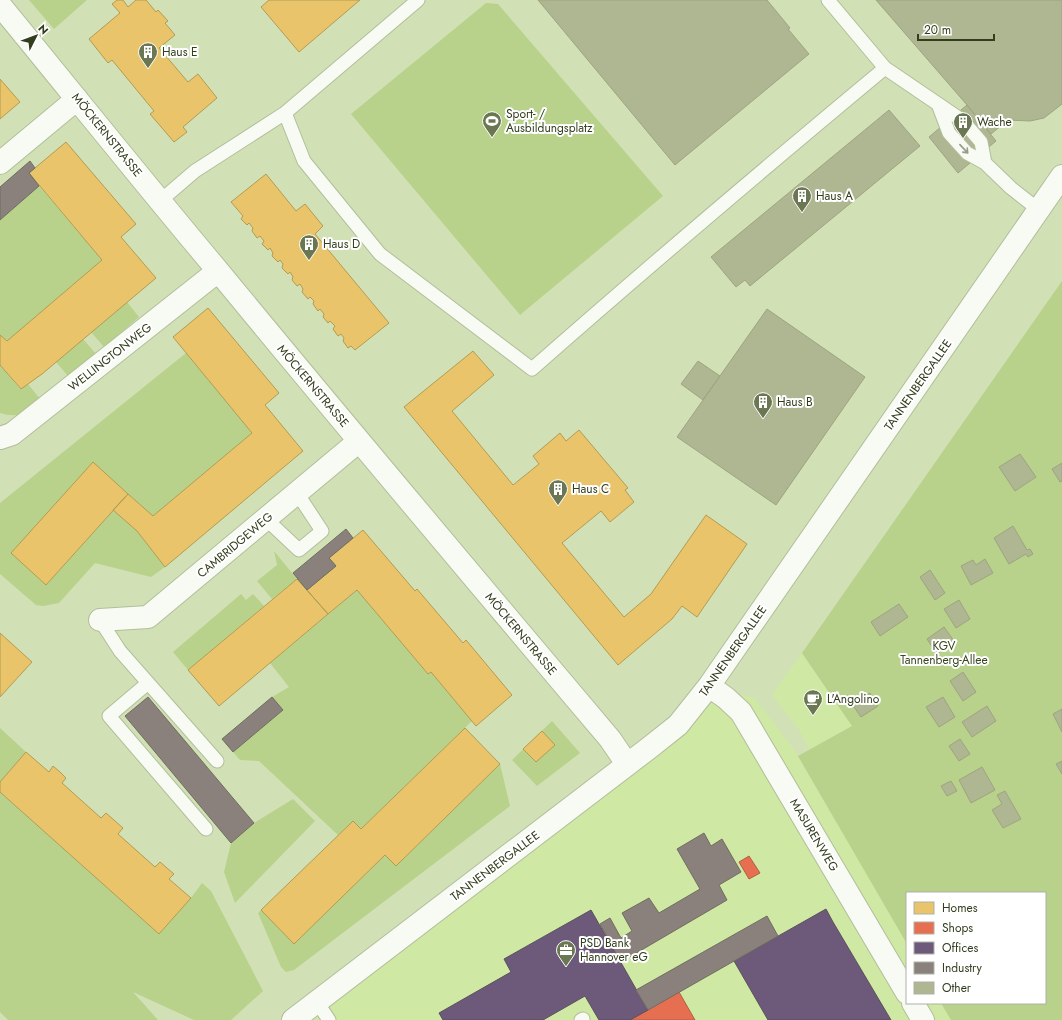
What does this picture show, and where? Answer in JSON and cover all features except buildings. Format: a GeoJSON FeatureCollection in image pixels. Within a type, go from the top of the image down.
{"type":"FeatureCollection","features":[{"type":"Feature","properties":{"kind":"street","name":"MÖCKERNSTRASSE"},"geometry":{"type":"LineString","coordinates":[[0,5],[359,441],[610,739],[627,764]]}},
{"type":"Feature","properties":{"kind":"street"},"geometry":{"type":"LineString","coordinates":[[0,163],[78,99]]}},
{"type":"Feature","properties":{"kind":"street","name":"TANNENBERGALLEE"},"geometry":{"type":"LineString","coordinates":[[293,1020],[678,725],[709,686],[1062,176]]}},
{"type":"Feature","properties":{"kind":"street","name":"WELLINGTONWEG"},"geometry":{"type":"LineString","coordinates":[[0,438],[12,434],[218,271]]}},
{"type":"Feature","properties":{"kind":"street","name":"CAMBRIDGEWEG"},"geometry":{"type":"LineString","coordinates":[[100,620],[148,617],[359,441]]}},
{"type":"Feature","properties":{"kind":"street","name":"MASURENWEG"},"geometry":{"type":"LineString","coordinates":[[709,686],[726,698],[741,712],[906,991]]}},
{"type":"Feature","properties":{"kind":"street"},"geometry":{"type":"LineString","coordinates":[[914,1004],[923,1020]]}},
{"type":"Feature","properties":{"kind":"lane"},"geometry":{"type":"LineString","coordinates":[[160,201],[195,171],[285,113],[418,0]]}},
{"type":"Feature","properties":{"kind":"lane"},"geometry":{"type":"LineString","coordinates":[[828,0],[885,68],[964,121],[981,142],[985,163]]}},
{"type":"Feature","properties":{"kind":"lane"},"geometry":{"type":"LineString","coordinates":[[285,113],[304,161],[380,254],[532,369],[683,238],[885,68]]}},
{"type":"Feature","properties":{"kind":"lane"},"geometry":{"type":"LineString","coordinates":[[938,104],[949,133],[967,154],[985,163],[1011,188],[1039,210]]}},
{"type":"Feature","properties":{"kind":"lane"},"geometry":{"type":"LineString","coordinates":[[266,519],[299,550],[322,531],[297,493]]}},
{"type":"Feature","properties":{"kind":"lane"},"geometry":{"type":"LineString","coordinates":[[100,620],[120,651],[217,761]]}},
{"type":"Feature","properties":{"kind":"lane"},"geometry":{"type":"LineString","coordinates":[[148,683],[109,716],[206,829]]}},
{"type":"Feature","properties":{"kind":"lane"},"geometry":{"type":"LineString","coordinates":[[316,1002],[329,1020]]}},
{"type":"Feature","properties":{"kind":"shaded area"},"geometry":{"type":"Polygon","coordinates":[[[802,653],[852,726],[810,750],[798,728],[772,695],[802,653]]]}},
{"type":"Feature","properties":{"kind":"shaded area"},"geometry":{"type":"Polygon","coordinates":[[[709,686],[754,698],[793,748],[906,942],[906,1004],[942,1004],[951,1020],[293,1020],[709,686]]]}},
{"type":"Feature","properties":{"kind":"green space"},"geometry":{"type":"Polygon","coordinates":[[[29,0],[87,0],[54,29],[29,0]]]}},
{"type":"Feature","properties":{"kind":"green space","name":"Sport- / Ausbildungsplatz"},"geometry":{"type":"Polygon","coordinates":[[[486,3],[498,4],[663,196],[520,315],[351,114],[486,3]]]}},
{"type":"Feature","properties":{"kind":"green space"},"geometry":{"type":"Polygon","coordinates":[[[39,186],[102,260],[7,341],[0,335],[0,220],[39,186]]]}},
{"type":"Feature","properties":{"kind":"green space","name":"KGV Tannenberg-Allee"},"geometry":{"type":"Polygon","coordinates":[[[1062,281],[1062,1020],[951,1020],[942,1004],[1046,1004],[1046,892],[906,892],[906,942],[798,756],[852,726],[802,653],[1062,281]]]}},
{"type":"Feature","properties":{"kind":"green space"},"geometry":{"type":"Polygon","coordinates":[[[127,302],[139,317],[104,347],[91,332],[127,302]]]}},
{"type":"Feature","properties":{"kind":"green space"},"geometry":{"type":"Polygon","coordinates":[[[83,339],[96,354],[68,376],[56,362],[83,339]]]}},
{"type":"Feature","properties":{"kind":"green space"},"geometry":{"type":"Polygon","coordinates":[[[186,353],[252,433],[153,516],[93,463],[11,553],[46,585],[113,510],[137,531],[165,567],[151,577],[95,563],[59,603],[43,606],[36,605],[0,574],[0,503],[186,353]]]}},
{"type":"Feature","properties":{"kind":"green space"},"geometry":{"type":"Polygon","coordinates":[[[0,365],[20,389],[28,384],[41,400],[18,415],[7,415],[0,413],[0,365]]]}},
{"type":"Feature","properties":{"kind":"green space"},"geometry":{"type":"Polygon","coordinates":[[[274,551],[297,579],[272,599],[257,581],[277,565],[274,551]]]}},
{"type":"Feature","properties":{"kind":"green space"},"geometry":{"type":"Polygon","coordinates":[[[357,590],[428,674],[431,672],[472,721],[361,829],[353,821],[338,835],[259,761],[240,760],[233,752],[283,710],[272,697],[289,687],[270,663],[357,590]]]}},
{"type":"Feature","properties":{"kind":"green space"},"geometry":{"type":"Polygon","coordinates":[[[241,594],[246,600],[253,594],[264,606],[188,670],[173,652],[241,594]]]}},
{"type":"Feature","properties":{"kind":"green space"},"geometry":{"type":"Polygon","coordinates":[[[552,721],[580,753],[537,786],[512,760],[552,721]]]}},
{"type":"Feature","properties":{"kind":"green space"},"geometry":{"type":"Polygon","coordinates":[[[0,728],[26,752],[0,782],[0,728]]]}},
{"type":"Feature","properties":{"kind":"green space"},"geometry":{"type":"Polygon","coordinates":[[[500,764],[510,806],[294,970],[286,972],[281,967],[258,913],[261,910],[294,943],[385,855],[396,866],[500,764]]]}},
{"type":"Feature","properties":{"kind":"green space"},"geometry":{"type":"Polygon","coordinates":[[[0,792],[159,934],[191,898],[202,883],[211,891],[263,991],[231,1020],[194,1020],[133,992],[158,1020],[8,1020],[0,1012],[0,792]]]}},
{"type":"Feature","properties":{"kind":"green space"},"geometry":{"type":"Polygon","coordinates":[[[293,799],[315,821],[235,903],[224,872],[231,843],[254,823],[293,799]]]}},
{"type":"Feature","properties":{"kind":"place","name":"Haus E"},"geometry":{"type":"Point","coordinates":[148,69]}},
{"type":"Feature","properties":{"kind":"place","name":"Sport- / Ausbildungsplatz"},"geometry":{"type":"Point","coordinates":[492,138]}},
{"type":"Feature","properties":{"kind":"place","name":"Wache"},"geometry":{"type":"Point","coordinates":[963,139]}},
{"type":"Feature","properties":{"kind":"place","name":"Haus A"},"geometry":{"type":"Point","coordinates":[802,213]}},
{"type":"Feature","properties":{"kind":"place","name":"Haus D"},"geometry":{"type":"Point","coordinates":[309,261]}},
{"type":"Feature","properties":{"kind":"place","name":"Haus B"},"geometry":{"type":"Point","coordinates":[763,419]}},
{"type":"Feature","properties":{"kind":"place","name":"Haus C"},"geometry":{"type":"Point","coordinates":[558,506]}},
{"type":"Feature","properties":{"kind":"place","name":"L'Angolino"},"geometry":{"type":"Point","coordinates":[813,716]}},
{"type":"Feature","properties":{"kind":"place","name":"PSD Bank Hannover eG"},"geometry":{"type":"Point","coordinates":[566,967]}}]}
